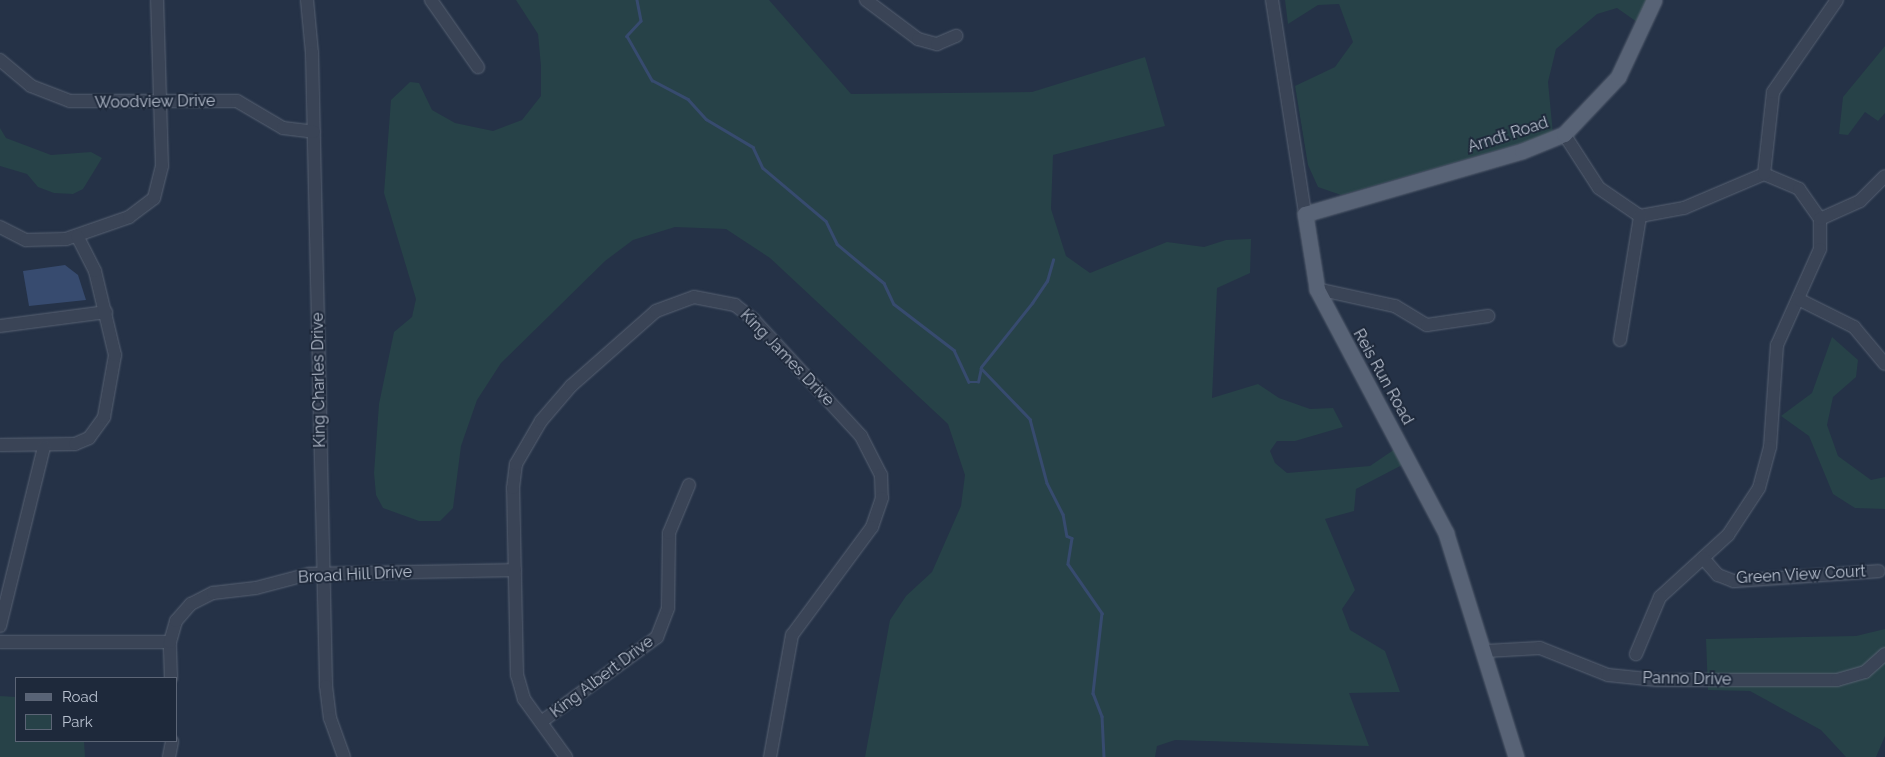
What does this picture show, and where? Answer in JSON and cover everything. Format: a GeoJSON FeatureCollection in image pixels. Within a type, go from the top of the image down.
{"type":"FeatureCollection","features":[{"type":"Feature","properties":{"kind":"main road","name":"Arndt Road"},"geometry":{"type":"LineString","coordinates":[[1305,214],[1522,151],[1564,134],[1618,77],[1654,0]]}},
{"type":"Feature","properties":{"kind":"main road","name":"Reis Run Road"},"geometry":{"type":"LineString","coordinates":[[1305,214],[1317,289],[1446,533],[1486,651],[1516,757]]}},
{"type":"Feature","properties":{"kind":"street"},"geometry":{"type":"LineString","coordinates":[[0,227],[35,241],[77,236],[137,213],[154,198],[162,176],[157,0]]}},
{"type":"Feature","properties":{"kind":"street","name":"King Charles Drive"},"geometry":{"type":"LineString","coordinates":[[307,0],[314,132],[326,692],[344,757]]}},
{"type":"Feature","properties":{"kind":"street"},"geometry":{"type":"LineString","coordinates":[[431,0],[478,67]]}},
{"type":"Feature","properties":{"kind":"street"},"geometry":{"type":"LineString","coordinates":[[866,0],[918,39],[937,44],[956,36]]}},
{"type":"Feature","properties":{"kind":"street","name":"Reis Run Road"},"geometry":{"type":"LineString","coordinates":[[1272,0],[1305,214]]}},
{"type":"Feature","properties":{"kind":"street"},"geometry":{"type":"LineString","coordinates":[[1764,174],[1773,92],[1838,0]]}},
{"type":"Feature","properties":{"kind":"street","name":"Woodview Drive"},"geometry":{"type":"LineString","coordinates":[[0,60],[30,86],[70,101],[237,101],[284,128],[314,132]]}},
{"type":"Feature","properties":{"kind":"street"},"geometry":{"type":"LineString","coordinates":[[1564,134],[1599,188],[1640,216],[1684,208],[1764,174],[1799,189],[1820,219],[1820,249],[1777,345],[1764,476],[1749,507],[1703,558],[1653,606],[1636,654]]}},
{"type":"Feature","properties":{"kind":"street"},"geometry":{"type":"LineString","coordinates":[[1820,219],[1860,201],[1885,176]]}},
{"type":"Feature","properties":{"kind":"street"},"geometry":{"type":"LineString","coordinates":[[1620,340],[1640,216]]}},
{"type":"Feature","properties":{"kind":"street"},"geometry":{"type":"LineString","coordinates":[[0,445],[44,447],[82,442],[104,417],[115,367],[106,312],[90,258],[77,236]]}},
{"type":"Feature","properties":{"kind":"street"},"geometry":{"type":"LineString","coordinates":[[1317,289],[1394,306],[1427,325],[1488,316]]}},
{"type":"Feature","properties":{"kind":"street","name":"King James Drive"},"geometry":{"type":"LineString","coordinates":[[566,757],[524,699],[517,675],[515,570],[516,464],[555,403],[636,328],[669,303],[708,297],[745,312],[860,436],[877,462],[882,486],[872,527],[792,635],[770,757]]}},
{"type":"Feature","properties":{"kind":"street"},"geometry":{"type":"LineString","coordinates":[[1798,299],[1854,327],[1885,364]]}},
{"type":"Feature","properties":{"kind":"street"},"geometry":{"type":"LineString","coordinates":[[0,326],[106,312]]}},
{"type":"Feature","properties":{"kind":"street"},"geometry":{"type":"LineString","coordinates":[[0,626],[44,447]]}},
{"type":"Feature","properties":{"kind":"street","name":"King Albert Drive"},"geometry":{"type":"LineString","coordinates":[[541,722],[657,637],[668,608],[668,538],[689,485]]}},
{"type":"Feature","properties":{"kind":"street","name":"Green View Court"},"geometry":{"type":"LineString","coordinates":[[1703,558],[1718,575],[1734,580],[1879,571]]}},
{"type":"Feature","properties":{"kind":"street","name":"Broad Hill Drive"},"geometry":{"type":"LineString","coordinates":[[171,677],[170,642],[182,611],[202,598],[323,573],[515,570]]}},
{"type":"Feature","properties":{"kind":"street"},"geometry":{"type":"LineString","coordinates":[[0,642],[170,642]]}},
{"type":"Feature","properties":{"kind":"street","name":"Panno Drive"},"geometry":{"type":"LineString","coordinates":[[1486,651],[1540,648],[1608,675],[1658,680],[1837,680],[1865,672],[1885,654]]}},
{"type":"Feature","properties":{"kind":"street"},"geometry":{"type":"LineString","coordinates":[[169,757],[172,742]]}},
{"type":"Feature","properties":{"kind":"green space"},"geometry":{"type":"Polygon","coordinates":[[[516,0],[769,0],[851,94],[1032,92],[1145,57],[1165,126],[1053,155],[1051,209],[1066,256],[1090,273],[1167,242],[1204,247],[1226,240],[1251,239],[1250,273],[1217,288],[1212,398],[1258,384],[1279,398],[1310,409],[1333,408],[1343,427],[1295,441],[1277,441],[1270,451],[1275,463],[1287,473],[1370,466],[1395,449],[1404,464],[1356,489],[1354,511],[1325,519],[1355,590],[1342,609],[1350,630],[1385,651],[1400,692],[1349,693],[1369,746],[1175,740],[1157,746],[1155,757],[865,757],[890,620],[906,596],[932,572],[961,506],[965,475],[948,424],[770,258],[726,229],[675,227],[633,240],[605,261],[501,363],[477,400],[461,446],[453,508],[440,521],[419,521],[383,508],[376,495],[374,473],[379,404],[394,332],[412,317],[416,299],[384,193],[391,100],[410,82],[419,83],[432,110],[455,123],[493,131],[522,120],[541,96],[541,66],[538,34],[516,0]]]}},
{"type":"Feature","properties":{"kind":"green space"},"geometry":{"type":"Polygon","coordinates":[[[1285,0],[1648,0],[1637,22],[1617,8],[1597,14],[1556,49],[1548,82],[1553,134],[1341,195],[1318,187],[1308,165],[1295,86],[1335,67],[1353,42],[1339,4],[1318,5],[1288,24],[1285,0]]]}},
{"type":"Feature","properties":{"kind":"green space"},"geometry":{"type":"Polygon","coordinates":[[[1885,46],[1885,113],[1878,121],[1865,112],[1848,135],[1839,134],[1843,97],[1885,46]]]}},
{"type":"Feature","properties":{"kind":"green space"},"geometry":{"type":"Polygon","coordinates":[[[0,128],[6,138],[51,155],[91,152],[102,158],[83,189],[73,194],[54,193],[38,187],[27,174],[0,166],[0,128]]]}},
{"type":"Feature","properties":{"kind":"green space"},"geometry":{"type":"Polygon","coordinates":[[[1832,337],[1858,360],[1856,377],[1833,397],[1827,425],[1838,456],[1871,480],[1885,477],[1885,509],[1855,508],[1833,494],[1809,436],[1781,416],[1812,393],[1832,337]]]}},
{"type":"Feature","properties":{"kind":"green space"},"geometry":{"type":"Polygon","coordinates":[[[1885,629],[1885,736],[1876,757],[1846,757],[1821,730],[1750,691],[1708,690],[1706,639],[1856,636],[1885,629]]]}},
{"type":"Feature","properties":{"kind":"green space"},"geometry":{"type":"Polygon","coordinates":[[[0,696],[15,697],[15,742],[84,742],[85,757],[0,757],[0,696]]]}},
{"type":"Feature","properties":{"kind":"water"},"geometry":{"type":"Polygon","coordinates":[[[65,265],[78,275],[86,300],[29,306],[23,271],[65,265]]]}},
{"type":"Feature","properties":{"kind":"waterway"},"geometry":{"type":"LineString","coordinates":[[637,0],[641,21],[627,36],[652,80],[688,99],[706,119],[753,147],[763,168],[826,221],[837,244],[884,283],[894,304],[954,350],[969,382],[978,382],[981,368],[1030,419],[1047,483],[1063,514],[1067,536],[1072,538],[1068,564],[1102,613],[1093,693],[1102,716],[1104,757]]}},
{"type":"Feature","properties":{"kind":"waterway"},"geometry":{"type":"LineString","coordinates":[[981,367],[1047,281],[1053,260]]}}]}
